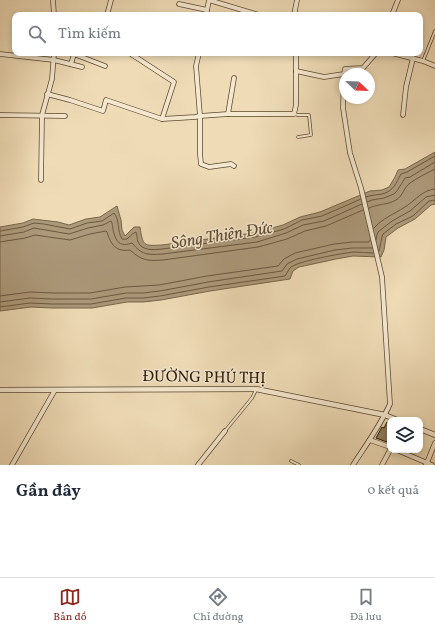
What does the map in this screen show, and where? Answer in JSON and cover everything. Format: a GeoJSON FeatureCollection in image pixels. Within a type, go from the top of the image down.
{"type":"FeatureCollection","features":[{"type":"Feature","properties":{"kind":"street"},"geometry":{"type":"LineString","coordinates":[[54,0],[54,12]]}},
{"type":"Feature","properties":{"kind":"street"},"geometry":{"type":"LineString","coordinates":[[108,12],[111,0]]}},
{"type":"Feature","properties":{"kind":"street"},"geometry":{"type":"LineString","coordinates":[[207,12],[209,0],[249,12]]}},
{"type":"Feature","properties":{"kind":"street"},"geometry":{"type":"LineString","coordinates":[[295,12],[297,0]]}},
{"type":"Feature","properties":{"kind":"street"},"geometry":{"type":"LineString","coordinates":[[393,12],[398,0]]}},
{"type":"Feature","properties":{"kind":"street"},"geometry":{"type":"LineString","coordinates":[[179,4],[204,12]]}},
{"type":"Feature","properties":{"kind":"street"},"geometry":{"type":"LineString","coordinates":[[0,54],[12,55]]}},
{"type":"Feature","properties":{"kind":"street"},"geometry":{"type":"LineString","coordinates":[[18,56],[54,60],[82,67]]}},
{"type":"Feature","properties":{"kind":"street"},"geometry":{"type":"LineString","coordinates":[[41,180],[42,115],[52,79],[54,56]]}},
{"type":"Feature","properties":{"kind":"street"},"geometry":{"type":"LineString","coordinates":[[71,64],[73,56]]}},
{"type":"Feature","properties":{"kind":"street"},"geometry":{"type":"LineString","coordinates":[[79,56],[105,66]]}},
{"type":"Feature","properties":{"kind":"street"},"geometry":{"type":"LineString","coordinates":[[134,56],[174,82],[162,119]]}},
{"type":"Feature","properties":{"kind":"street"},"geometry":{"type":"LineString","coordinates":[[198,56],[196,66],[200,116],[201,164],[209,167],[231,164],[234,166]]}},
{"type":"Feature","properties":{"kind":"street"},"geometry":{"type":"LineString","coordinates":[[48,94],[103,110],[106,100],[162,119],[228,114],[294,114],[296,105],[296,56]]}},
{"type":"Feature","properties":{"kind":"street"},"geometry":{"type":"LineString","coordinates":[[363,68],[373,56]]}},
{"type":"Feature","properties":{"kind":"street"},"geometry":{"type":"LineString","coordinates":[[405,56],[435,66]]}},
{"type":"Feature","properties":{"kind":"street"},"geometry":{"type":"LineString","coordinates":[[403,115],[406,87],[413,58]]}},
{"type":"Feature","properties":{"kind":"street"},"geometry":{"type":"LineString","coordinates":[[296,71],[324,77],[339,75]]}},
{"type":"Feature","properties":{"kind":"street"},"geometry":{"type":"LineString","coordinates":[[228,114],[234,78]]}},
{"type":"Feature","properties":{"kind":"street"},"geometry":{"type":"LineString","coordinates":[[342,104],[350,153],[361,188],[382,277],[390,394],[390,404],[385,415],[353,465]]}},
{"type":"Feature","properties":{"kind":"street"},"geometry":{"type":"LineString","coordinates":[[0,115],[65,116]]}},
{"type":"Feature","properties":{"kind":"street","name":"ĐƯỜNG PHÚ THỊ"},"geometry":{"type":"LineString","coordinates":[[0,390],[256,389],[390,417]]}},
{"type":"Feature","properties":{"kind":"street"},"geometry":{"type":"LineString","coordinates":[[14,464],[55,390]]}},
{"type":"Feature","properties":{"kind":"street"},"geometry":{"type":"LineString","coordinates":[[423,430],[435,435]]}},
{"type":"Feature","properties":{"kind":"street"},"geometry":{"type":"LineString","coordinates":[[198,465],[225,431]]}},
{"type":"Feature","properties":{"kind":"street"},"geometry":{"type":"LineString","coordinates":[[370,440],[387,448]]}},
{"type":"Feature","properties":{"kind":"street"},"geometry":{"type":"LineString","coordinates":[[404,453],[428,464],[435,443]]}},
{"type":"Feature","properties":{"kind":"street"},"geometry":{"type":"LineString","coordinates":[[382,465],[388,453]]}},
{"type":"Feature","properties":{"kind":"lane"},"geometry":{"type":"LineString","coordinates":[[423,61],[435,31]]}},
{"type":"Feature","properties":{"kind":"lane"},"geometry":{"type":"LineString","coordinates":[[294,114],[309,115],[311,136],[298,137]]}},
{"type":"Feature","properties":{"kind":"lane"},"geometry":{"type":"LineString","coordinates":[[225,431],[252,398],[256,389]]}},
{"type":"Feature","properties":{"kind":"lane"},"geometry":{"type":"LineString","coordinates":[[291,461],[299,465]]}},
{"type":"Feature","properties":{"kind":"water"},"geometry":{"type":"Polygon","coordinates":[[[435,152],[435,204],[431,205],[415,219],[398,228],[386,237],[384,250],[381,257],[353,256],[336,259],[299,267],[293,271],[290,279],[161,300],[127,302],[92,308],[31,307],[0,311],[0,227],[23,223],[33,219],[69,225],[86,219],[100,217],[117,206],[122,230],[125,236],[134,227],[140,227],[143,241],[147,245],[162,245],[254,233],[283,225],[300,217],[320,212],[370,191],[382,190],[389,187],[398,170],[405,169],[435,152]]]}},
{"type":"Feature","properties":{"kind":"building"},"geometry":{"type":"Polygon","coordinates":[[[387,422],[387,442],[376,438],[382,427],[384,428],[387,422]]]}},
{"type":"Feature","properties":{"kind":"water label","name":"Sông Thiên Đức"},"geometry":{"type":"Point","coordinates":[222,236]}}]}
